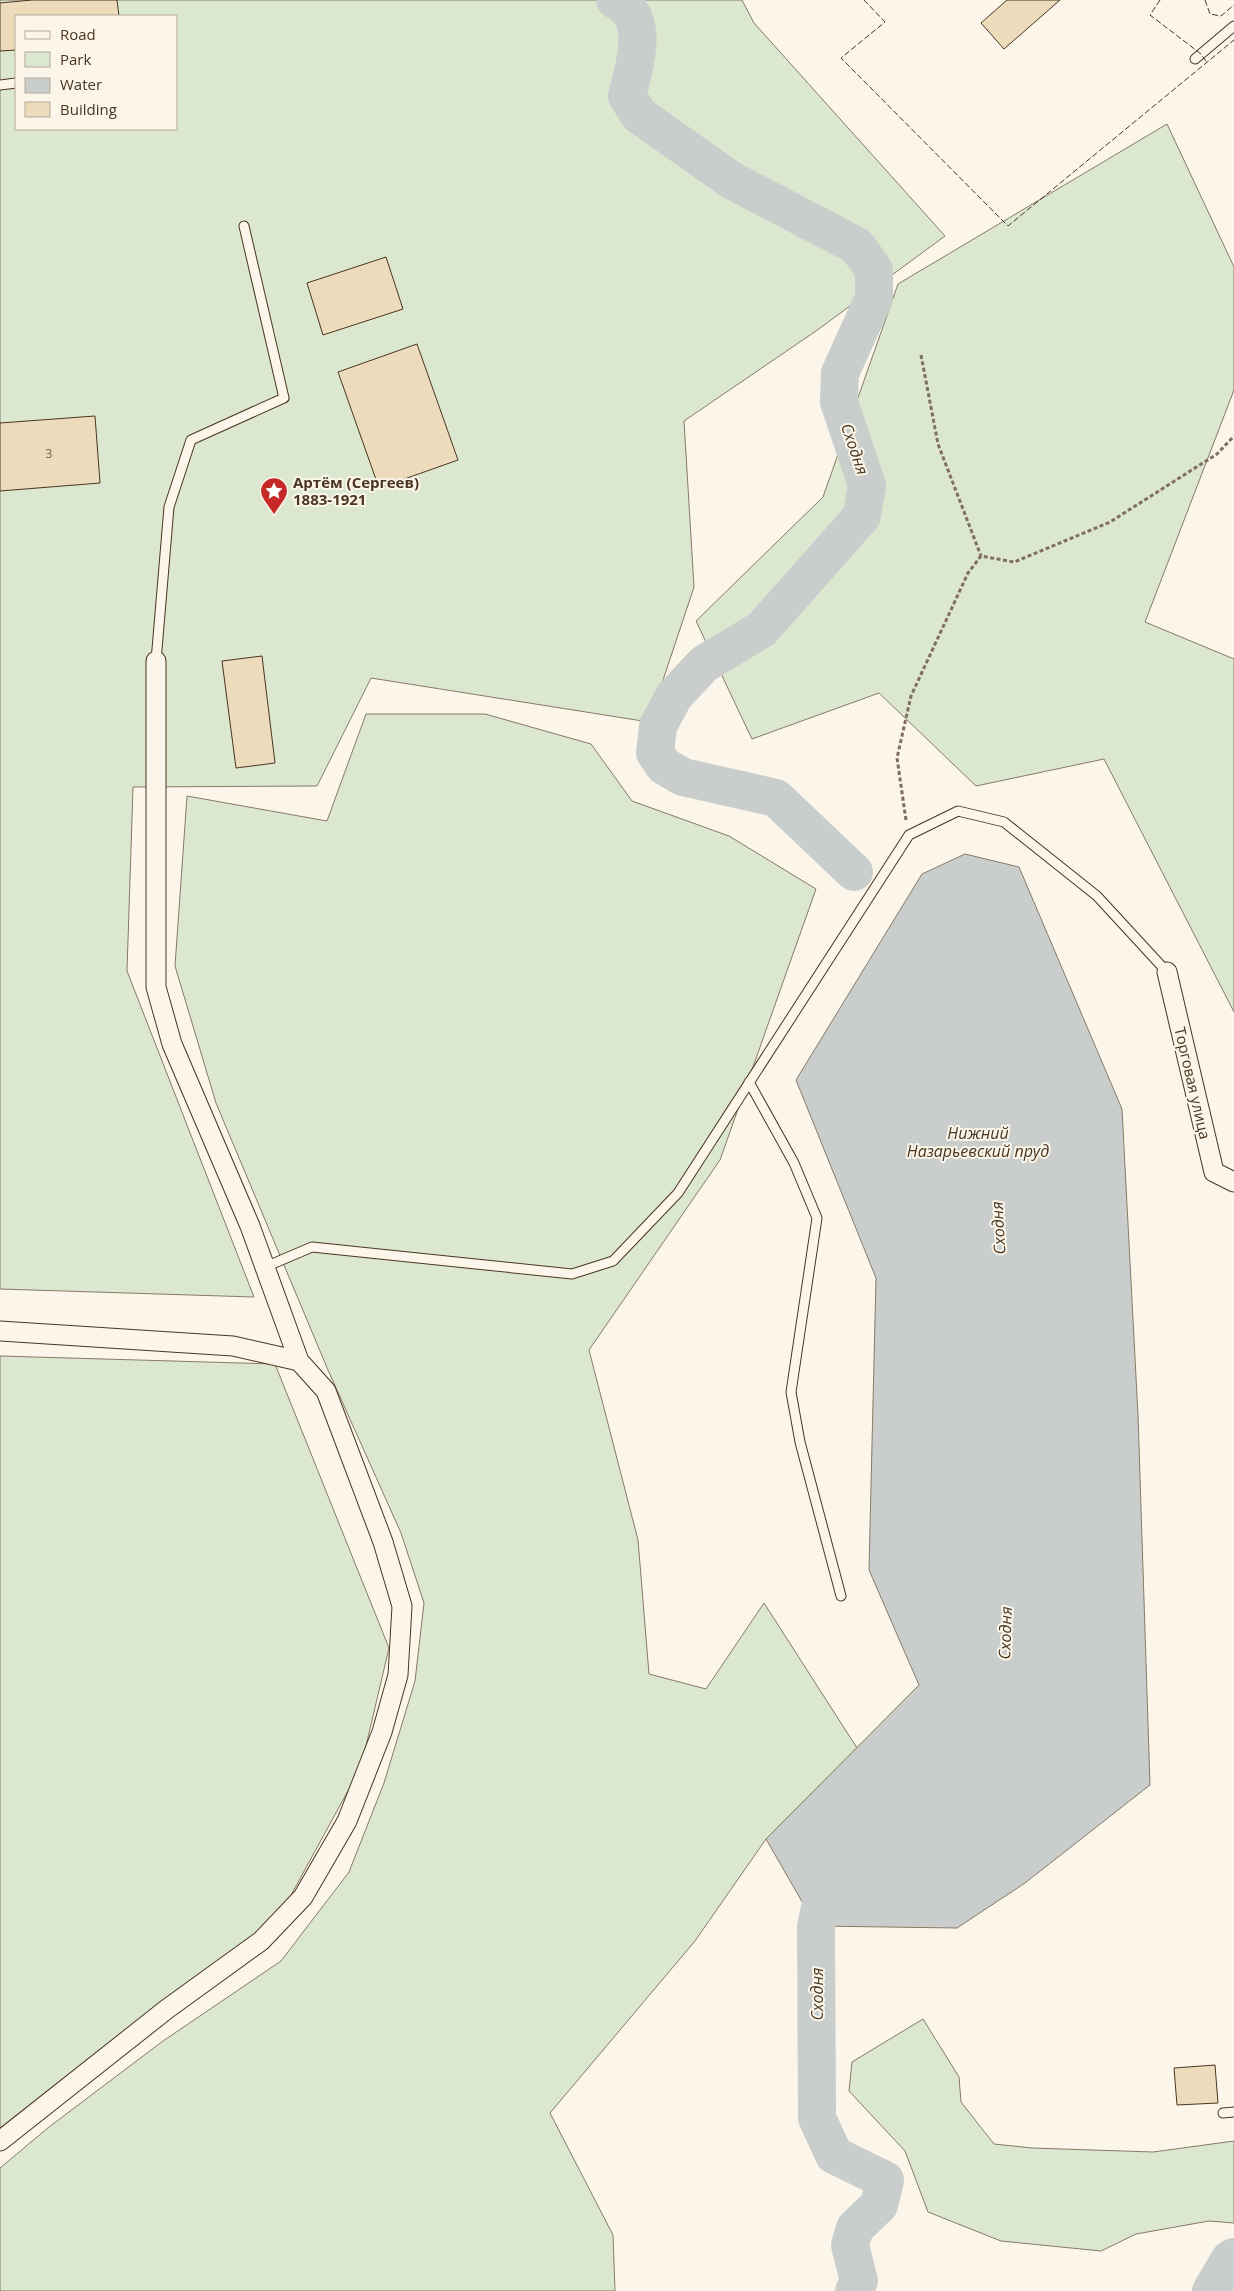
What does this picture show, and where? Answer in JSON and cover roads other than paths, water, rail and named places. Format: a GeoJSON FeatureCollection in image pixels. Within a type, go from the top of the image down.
{"type":"FeatureCollection","features":[{"type":"Feature","properties":{"kind":"street"},"geometry":{"type":"LineString","coordinates":[[0,2140],[167,2009],[261,1941],[303,1897],[347,1821],[382,1732],[398,1675],[402,1606],[383,1542],[326,1392],[299,1361],[250,1226],[172,1044],[156,987],[156,661]]}},
{"type":"Feature","properties":{"kind":"street","name":"Торговая улица"},"geometry":{"type":"LineString","coordinates":[[1167,972],[1214,1172],[1234,1182]]}},
{"type":"Feature","properties":{"kind":"street"},"geometry":{"type":"LineString","coordinates":[[0,1331],[233,1346],[299,1361]]}},
{"type":"Feature","properties":{"kind":"lane"},"geometry":{"type":"LineString","coordinates":[[1195,59],[1234,26]]}},
{"type":"Feature","properties":{"kind":"lane"},"geometry":{"type":"LineString","coordinates":[[0,85],[15,83]]}},
{"type":"Feature","properties":{"kind":"lane"},"geometry":{"type":"LineString","coordinates":[[156,661],[169,507],[191,440],[284,398],[244,226]]}},
{"type":"Feature","properties":{"kind":"lane"},"geometry":{"type":"LineString","coordinates":[[265,1267],[312,1247],[572,1274],[613,1261],[678,1193],[909,835],[958,811],[1004,822],[1097,896],[1167,972]]}},
{"type":"Feature","properties":{"kind":"lane"},"geometry":{"type":"LineString","coordinates":[[749,1082],[794,1164],[817,1218],[791,1392],[800,1442],[841,1596]]}},
{"type":"Feature","properties":{"kind":"lane"},"geometry":{"type":"LineString","coordinates":[[1223,2112],[1234,2112]]}},
{"type":"Feature","properties":{"kind":"water","name":"Нижний Назарьевский пруд"},"geometry":{"type":"Polygon","coordinates":[[[965,854],[1019,867],[1122,1109],[1138,1415],[1150,1785],[1025,1883],[957,1928],[816,1926],[766,1839],[919,1685],[869,1570],[876,1278],[796,1080],[922,874],[965,854]]]}},
{"type":"Feature","properties":{"kind":"waterway","name":"Сходня"},"geometry":{"type":"LineString","coordinates":[[615,0],[626,8],[633,18],[637,30],[636,57],[627,96],[639,115],[731,180],[857,246],[874,270],[874,298],[840,373],[839,402],[867,485],[862,516],[762,629],[704,664],[674,696],[658,726],[655,753],[664,766],[683,777],[776,798],[854,872]]}},
{"type":"Feature","properties":{"kind":"waterway","name":"Сходня"},"geometry":{"type":"LineString","coordinates":[[827,1876],[816,1926],[817,2118],[834,2155],[885,2180],[879,2205],[855,2228],[850,2245],[859,2281],[854,2291]]}},
{"type":"Feature","properties":{"kind":"waterway","name":"Сходня"},"geometry":{"type":"LineString","coordinates":[[1211,2291],[1230,2259],[1234,2257]]}},
{"type":"Feature","properties":{"kind":"place","name":"Артём (Сергеев) 1883-1921"},"geometry":{"type":"Point","coordinates":[274,515]}}]}
